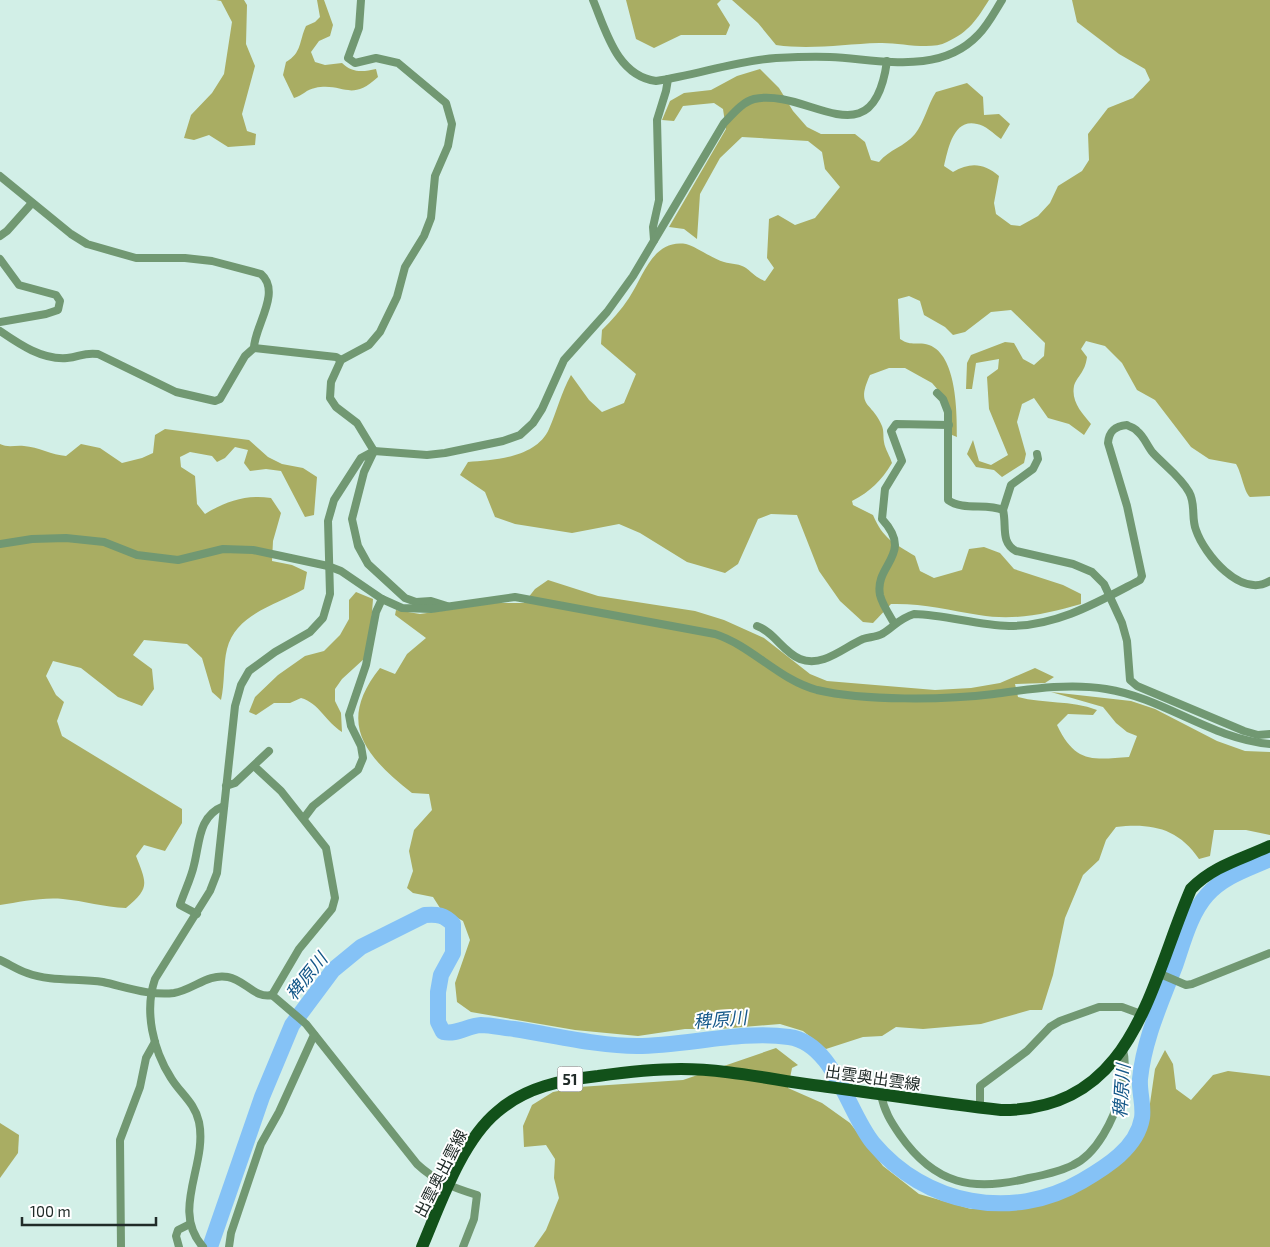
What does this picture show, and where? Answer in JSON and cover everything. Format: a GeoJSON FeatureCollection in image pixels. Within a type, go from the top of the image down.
{"type":"FeatureCollection","features":[{"type":"Feature","properties":{"kind":"main road","name":"出雲奥出雲線"},"geometry":{"type":"LineString","coordinates":[[422,1247],[465,1154],[489,1120],[515,1098],[536,1088],[572,1079],[638,1071],[682,1069],[735,1073],[980,1108],[1022,1110],[1054,1103],[1080,1091],[1100,1076],[1123,1050],[1160,974],[1191,889],[1202,877],[1218,867],[1270,846]]}},
{"type":"Feature","properties":{"kind":"street"},"geometry":{"type":"LineString","coordinates":[[254,348],[341,360],[369,345],[380,332],[398,297],[405,267],[424,236],[431,218],[436,176],[448,146],[452,124],[446,102],[398,62],[376,58],[354,62],[348,58],[359,28],[360,0]]}},
{"type":"Feature","properties":{"kind":"street"},"geometry":{"type":"LineString","coordinates":[[593,0],[620,60],[629,70],[646,80],[668,79],[734,64],[776,58],[828,56],[921,62],[936,59],[963,47],[978,34],[1002,0]]}},
{"type":"Feature","properties":{"kind":"street"},"geometry":{"type":"LineString","coordinates":[[200,1244],[190,1224],[190,1200],[200,1136],[199,1122],[192,1105],[171,1078],[155,1042],[149,1008],[150,995],[155,979],[197,914],[210,891],[217,873],[235,706],[241,685],[254,667],[310,632],[323,618],[330,599],[328,521],[334,500],[361,458],[374,451],[427,455],[445,453],[503,441],[520,434],[533,424],[542,409],[564,360],[608,312],[634,276],[724,123],[737,109],[753,100],[770,98],[790,101],[837,115],[852,115],[866,109],[879,93],[887,61]]}},
{"type":"Feature","properties":{"kind":"street"},"geometry":{"type":"LineString","coordinates":[[654,240],[653,227],[659,200],[657,120],[668,79]]}},
{"type":"Feature","properties":{"kind":"street"},"geometry":{"type":"LineString","coordinates":[[0,176],[32,203],[87,244],[136,258],[185,258],[212,261],[261,274],[266,278],[268,288],[268,301],[254,341],[254,348],[245,356],[220,399],[215,401],[176,392],[98,354],[85,352],[66,358],[53,357],[31,350],[0,331]]}},
{"type":"Feature","properties":{"kind":"street"},"geometry":{"type":"LineString","coordinates":[[0,236],[8,232],[32,203]]}},
{"type":"Feature","properties":{"kind":"street"},"geometry":{"type":"LineString","coordinates":[[0,259],[18,285],[56,295],[60,301],[58,310],[0,322]]}},
{"type":"Feature","properties":{"kind":"street"},"geometry":{"type":"LineString","coordinates":[[341,360],[331,382],[330,398],[336,407],[356,423],[374,451]]}},
{"type":"Feature","properties":{"kind":"street"},"geometry":{"type":"LineString","coordinates":[[937,393],[946,406],[949,424],[948,500],[954,504],[994,506],[1003,510]]}},
{"type":"Feature","properties":{"kind":"street"},"geometry":{"type":"LineString","coordinates":[[894,624],[880,594],[881,583],[896,542],[894,532],[882,519],[885,489],[902,461],[891,431],[896,424],[949,424]]}},
{"type":"Feature","properties":{"kind":"street"},"geometry":{"type":"LineString","coordinates":[[757,626],[764,629],[797,658],[815,661],[831,657],[861,640],[883,634],[894,624],[914,614],[1009,626],[1039,623],[1069,616],[1140,580],[1143,571],[1127,506],[1108,443],[1109,434],[1112,430],[1127,425],[1137,430],[1152,451],[1174,473],[1190,493],[1194,505],[1196,530],[1204,545],[1219,565],[1236,580],[1246,584],[1258,585],[1270,581]]}},
{"type":"Feature","properties":{"kind":"street"},"geometry":{"type":"LineString","coordinates":[[374,451],[364,472],[352,519],[358,546],[368,564],[405,598],[416,602],[431,601],[449,606]]}},
{"type":"Feature","properties":{"kind":"street"},"geometry":{"type":"LineString","coordinates":[[1037,454],[1038,460],[1033,469],[1011,485],[1003,510],[1005,537],[1009,547],[1016,551],[1073,564],[1092,572],[1104,584],[1127,641],[1130,680],[1137,686],[1244,731],[1258,735],[1270,734]]}},
{"type":"Feature","properties":{"kind":"street"},"geometry":{"type":"LineString","coordinates":[[0,544],[32,539],[66,538],[104,542],[137,554],[178,560],[210,552],[242,548],[275,553],[341,571],[382,599],[402,608],[416,610],[515,597],[714,634],[732,639],[790,679],[818,690],[915,698],[993,694],[1025,688],[1084,686],[1134,695],[1228,736],[1249,742],[1270,744]]}},
{"type":"Feature","properties":{"kind":"street"},"geometry":{"type":"LineString","coordinates":[[304,818],[313,806],[358,770],[362,758],[361,746],[349,715],[366,665],[376,612],[382,599]]}},
{"type":"Feature","properties":{"kind":"street"},"geometry":{"type":"LineString","coordinates":[[226,786],[235,783],[269,751]]}},
{"type":"Feature","properties":{"kind":"street"},"geometry":{"type":"LineString","coordinates":[[254,766],[281,791],[326,848],[335,898],[332,909],[299,949],[272,995]]}},
{"type":"Feature","properties":{"kind":"street"},"geometry":{"type":"LineString","coordinates":[[197,914],[180,905],[195,864],[202,828],[213,810],[224,806]]}},
{"type":"Feature","properties":{"kind":"street"},"geometry":{"type":"LineString","coordinates":[[1160,974],[1186,985],[1192,984],[1270,953]]}},
{"type":"Feature","properties":{"kind":"street"},"geometry":{"type":"LineString","coordinates":[[0,960],[28,974],[102,982],[150,995],[176,992],[211,977],[227,976],[240,981],[260,995],[272,995],[306,1024],[417,1164],[430,1176],[449,1186],[477,1194],[474,1219],[463,1247]]}},
{"type":"Feature","properties":{"kind":"street"},"geometry":{"type":"LineString","coordinates":[[980,1108],[980,1086],[1027,1051],[1050,1027],[1099,1007],[1122,1008],[1141,1014]]}},
{"type":"Feature","properties":{"kind":"street"},"geometry":{"type":"LineString","coordinates":[[229,1247],[231,1233],[261,1144],[279,1112],[314,1035]]}},
{"type":"Feature","properties":{"kind":"street"},"geometry":{"type":"LineString","coordinates":[[121,1247],[120,1140],[138,1095],[146,1058],[155,1042]]}},
{"type":"Feature","properties":{"kind":"street"},"geometry":{"type":"LineString","coordinates":[[881,1094],[888,1117],[911,1151],[924,1162],[948,1178],[974,1186],[1005,1184],[1075,1165],[1096,1146],[1107,1130],[1117,1105],[1123,1081],[1125,1056],[1123,1050]]}},
{"type":"Feature","properties":{"kind":"street"},"geometry":{"type":"LineString","coordinates":[[179,1247],[176,1236],[178,1230],[190,1224]]}},
{"type":"Feature","properties":{"kind":"green space"},"geometry":{"type":"Polygon","coordinates":[[[216,0],[244,0],[247,5],[246,44],[255,66],[242,114],[247,131],[256,134],[255,145],[228,147],[209,135],[194,140],[184,138],[191,115],[212,93],[224,74],[232,22],[221,1],[216,0]]]}},
{"type":"Feature","properties":{"kind":"green space"},"geometry":{"type":"Polygon","coordinates":[[[317,0],[324,0],[333,25],[330,36],[319,41],[311,52],[315,62],[325,65],[342,63],[350,69],[358,71],[376,69],[378,77],[360,89],[315,88],[294,98],[283,75],[286,62],[298,51],[306,26],[315,22],[320,17],[317,0]]]}},
{"type":"Feature","properties":{"kind":"green space"},"geometry":{"type":"Polygon","coordinates":[[[626,0],[721,0],[717,4],[730,25],[726,35],[681,35],[654,48],[636,39],[626,0]]]}},
{"type":"Feature","properties":{"kind":"green space"},"geometry":{"type":"Polygon","coordinates":[[[732,0],[989,0],[967,29],[955,38],[940,45],[923,46],[879,43],[802,47],[776,45],[758,23],[732,0]]]}},
{"type":"Feature","properties":{"kind":"green space"},"geometry":{"type":"Polygon","coordinates":[[[1072,0],[1270,0],[1270,496],[1250,497],[1236,464],[1209,459],[1191,447],[1155,400],[1137,390],[1122,363],[1105,346],[1086,341],[1081,349],[1087,357],[1086,362],[1074,386],[1074,397],[1078,407],[1091,424],[1084,435],[1069,424],[1048,418],[1034,398],[1022,404],[1017,422],[1026,454],[1024,463],[1002,477],[994,470],[976,467],[967,454],[973,440],[979,461],[991,465],[1008,455],[989,409],[987,377],[998,369],[999,359],[976,363],[972,389],[966,389],[967,363],[971,355],[1005,342],[1014,343],[1023,359],[1034,365],[1044,356],[1045,343],[1011,310],[991,312],[965,332],[953,335],[945,327],[924,315],[920,301],[909,296],[898,299],[900,339],[908,343],[929,345],[938,351],[945,360],[954,386],[957,437],[952,435],[945,398],[932,383],[905,368],[889,368],[870,375],[864,393],[865,399],[882,426],[885,445],[892,463],[875,485],[852,501],[853,505],[873,515],[885,535],[895,544],[915,556],[920,571],[934,578],[962,570],[969,549],[984,547],[1000,553],[1014,569],[1063,585],[1081,594],[1081,604],[1056,611],[1018,617],[992,617],[924,606],[891,604],[873,623],[863,622],[840,601],[819,571],[797,515],[771,514],[758,519],[738,564],[725,573],[687,562],[640,533],[619,524],[572,533],[515,524],[495,517],[485,492],[460,475],[468,462],[513,456],[525,452],[543,439],[571,375],[589,400],[602,412],[624,403],[636,374],[601,344],[602,330],[626,302],[645,269],[657,253],[665,247],[675,244],[686,244],[727,263],[744,267],[765,281],[774,268],[767,258],[769,219],[778,215],[795,225],[815,218],[840,187],[825,169],[822,152],[808,141],[742,137],[720,158],[700,194],[697,239],[684,229],[669,227],[726,129],[723,109],[714,103],[683,106],[674,121],[662,120],[670,101],[684,93],[711,90],[737,76],[760,69],[779,88],[793,111],[807,127],[821,134],[855,134],[865,142],[871,160],[879,162],[915,134],[936,92],[967,83],[983,97],[984,115],[999,114],[1010,124],[1001,139],[980,125],[969,123],[962,126],[953,137],[944,166],[953,172],[971,165],[977,165],[988,168],[999,176],[994,203],[996,214],[1011,225],[1020,226],[1038,216],[1050,203],[1058,186],[1082,171],[1089,160],[1088,134],[1108,108],[1133,98],[1150,80],[1145,69],[1119,54],[1077,22],[1072,0]]]}},
{"type":"Feature","properties":{"kind":"green space"},"geometry":{"type":"Polygon","coordinates":[[[165,429],[249,440],[268,457],[282,464],[303,468],[317,477],[314,515],[305,517],[281,471],[266,469],[250,471],[244,463],[248,450],[235,447],[225,458],[217,462],[212,456],[190,452],[180,457],[181,467],[195,476],[197,504],[205,514],[221,505],[245,498],[271,498],[281,513],[273,541],[272,561],[292,565],[307,572],[304,589],[259,611],[239,627],[227,649],[221,700],[212,692],[202,658],[187,644],[144,640],[133,655],[152,669],[154,689],[142,706],[118,697],[81,668],[53,661],[46,676],[56,695],[64,702],[57,721],[62,736],[182,809],[182,823],[165,851],[144,845],[136,856],[144,879],[144,885],[143,890],[126,908],[55,899],[31,900],[0,905],[0,444],[29,447],[66,456],[81,444],[100,448],[122,463],[153,453],[155,435],[165,429]]]}},
{"type":"Feature","properties":{"kind":"green space"},"geometry":{"type":"Polygon","coordinates":[[[548,580],[598,596],[695,611],[724,620],[764,638],[810,674],[827,681],[935,690],[971,688],[1000,683],[1035,668],[1054,677],[1045,683],[1015,684],[1018,697],[1077,705],[1097,710],[1093,715],[1068,714],[1057,725],[1064,737],[1078,753],[1095,758],[1129,757],[1137,736],[1127,732],[1116,723],[1103,707],[1051,692],[1131,701],[1155,709],[1217,741],[1245,751],[1270,752],[1270,835],[1246,830],[1214,830],[1210,856],[1199,859],[1182,840],[1163,830],[1141,826],[1116,827],[1106,840],[1099,860],[1083,875],[1065,918],[1053,975],[1042,1010],[1030,1010],[981,1024],[923,1029],[896,1027],[882,1036],[863,1037],[826,1049],[803,1031],[780,1024],[719,1029],[685,1029],[638,1036],[575,1030],[471,1012],[457,1002],[455,983],[470,940],[463,921],[440,908],[433,897],[413,893],[407,888],[413,871],[409,851],[414,830],[432,810],[429,794],[412,793],[381,766],[370,752],[362,737],[358,722],[360,706],[367,688],[380,668],[395,674],[407,654],[426,638],[395,615],[396,610],[420,614],[496,603],[524,603],[535,589],[548,580]]]}},
{"type":"Feature","properties":{"kind":"green space"},"geometry":{"type":"Polygon","coordinates":[[[356,592],[373,599],[370,639],[365,658],[342,679],[335,689],[335,701],[341,713],[342,732],[318,708],[301,698],[290,703],[274,703],[256,715],[249,712],[255,697],[278,675],[305,656],[324,651],[340,635],[349,619],[349,600],[356,592]]]}},
{"type":"Feature","properties":{"kind":"green space"},"geometry":{"type":"Polygon","coordinates":[[[776,1048],[798,1065],[792,1068],[788,1088],[822,1103],[850,1123],[883,1166],[919,1194],[971,1209],[1018,1208],[1064,1198],[1107,1174],[1135,1148],[1147,1124],[1155,1069],[1165,1050],[1173,1064],[1176,1089],[1191,1100],[1213,1075],[1228,1071],[1270,1076],[1270,1247],[534,1247],[546,1230],[559,1198],[554,1178],[555,1159],[546,1145],[524,1147],[523,1126],[532,1105],[553,1092],[579,1087],[683,1080],[776,1048]]]}},
{"type":"Feature","properties":{"kind":"green space"},"geometry":{"type":"Polygon","coordinates":[[[0,1123],[19,1135],[18,1153],[0,1178],[0,1123]]]}},
{"type":"Feature","properties":{"kind":"waterway","name":"稗原川"},"geometry":{"type":"LineString","coordinates":[[210,1247],[262,1097],[292,1025],[333,970],[361,947],[425,915],[440,916],[453,924],[453,953],[441,975],[438,992],[438,1022],[443,1032],[448,1033],[485,1025],[622,1046],[674,1044],[752,1035],[789,1037],[805,1042],[818,1052],[829,1065],[873,1143],[894,1164],[918,1181],[944,1193],[971,1201],[999,1203],[1027,1201],[1055,1194],[1082,1181],[1110,1163],[1134,1139],[1142,1118],[1140,1079],[1145,1050],[1184,938],[1196,911],[1207,895],[1221,883],[1270,859]]}}]}
